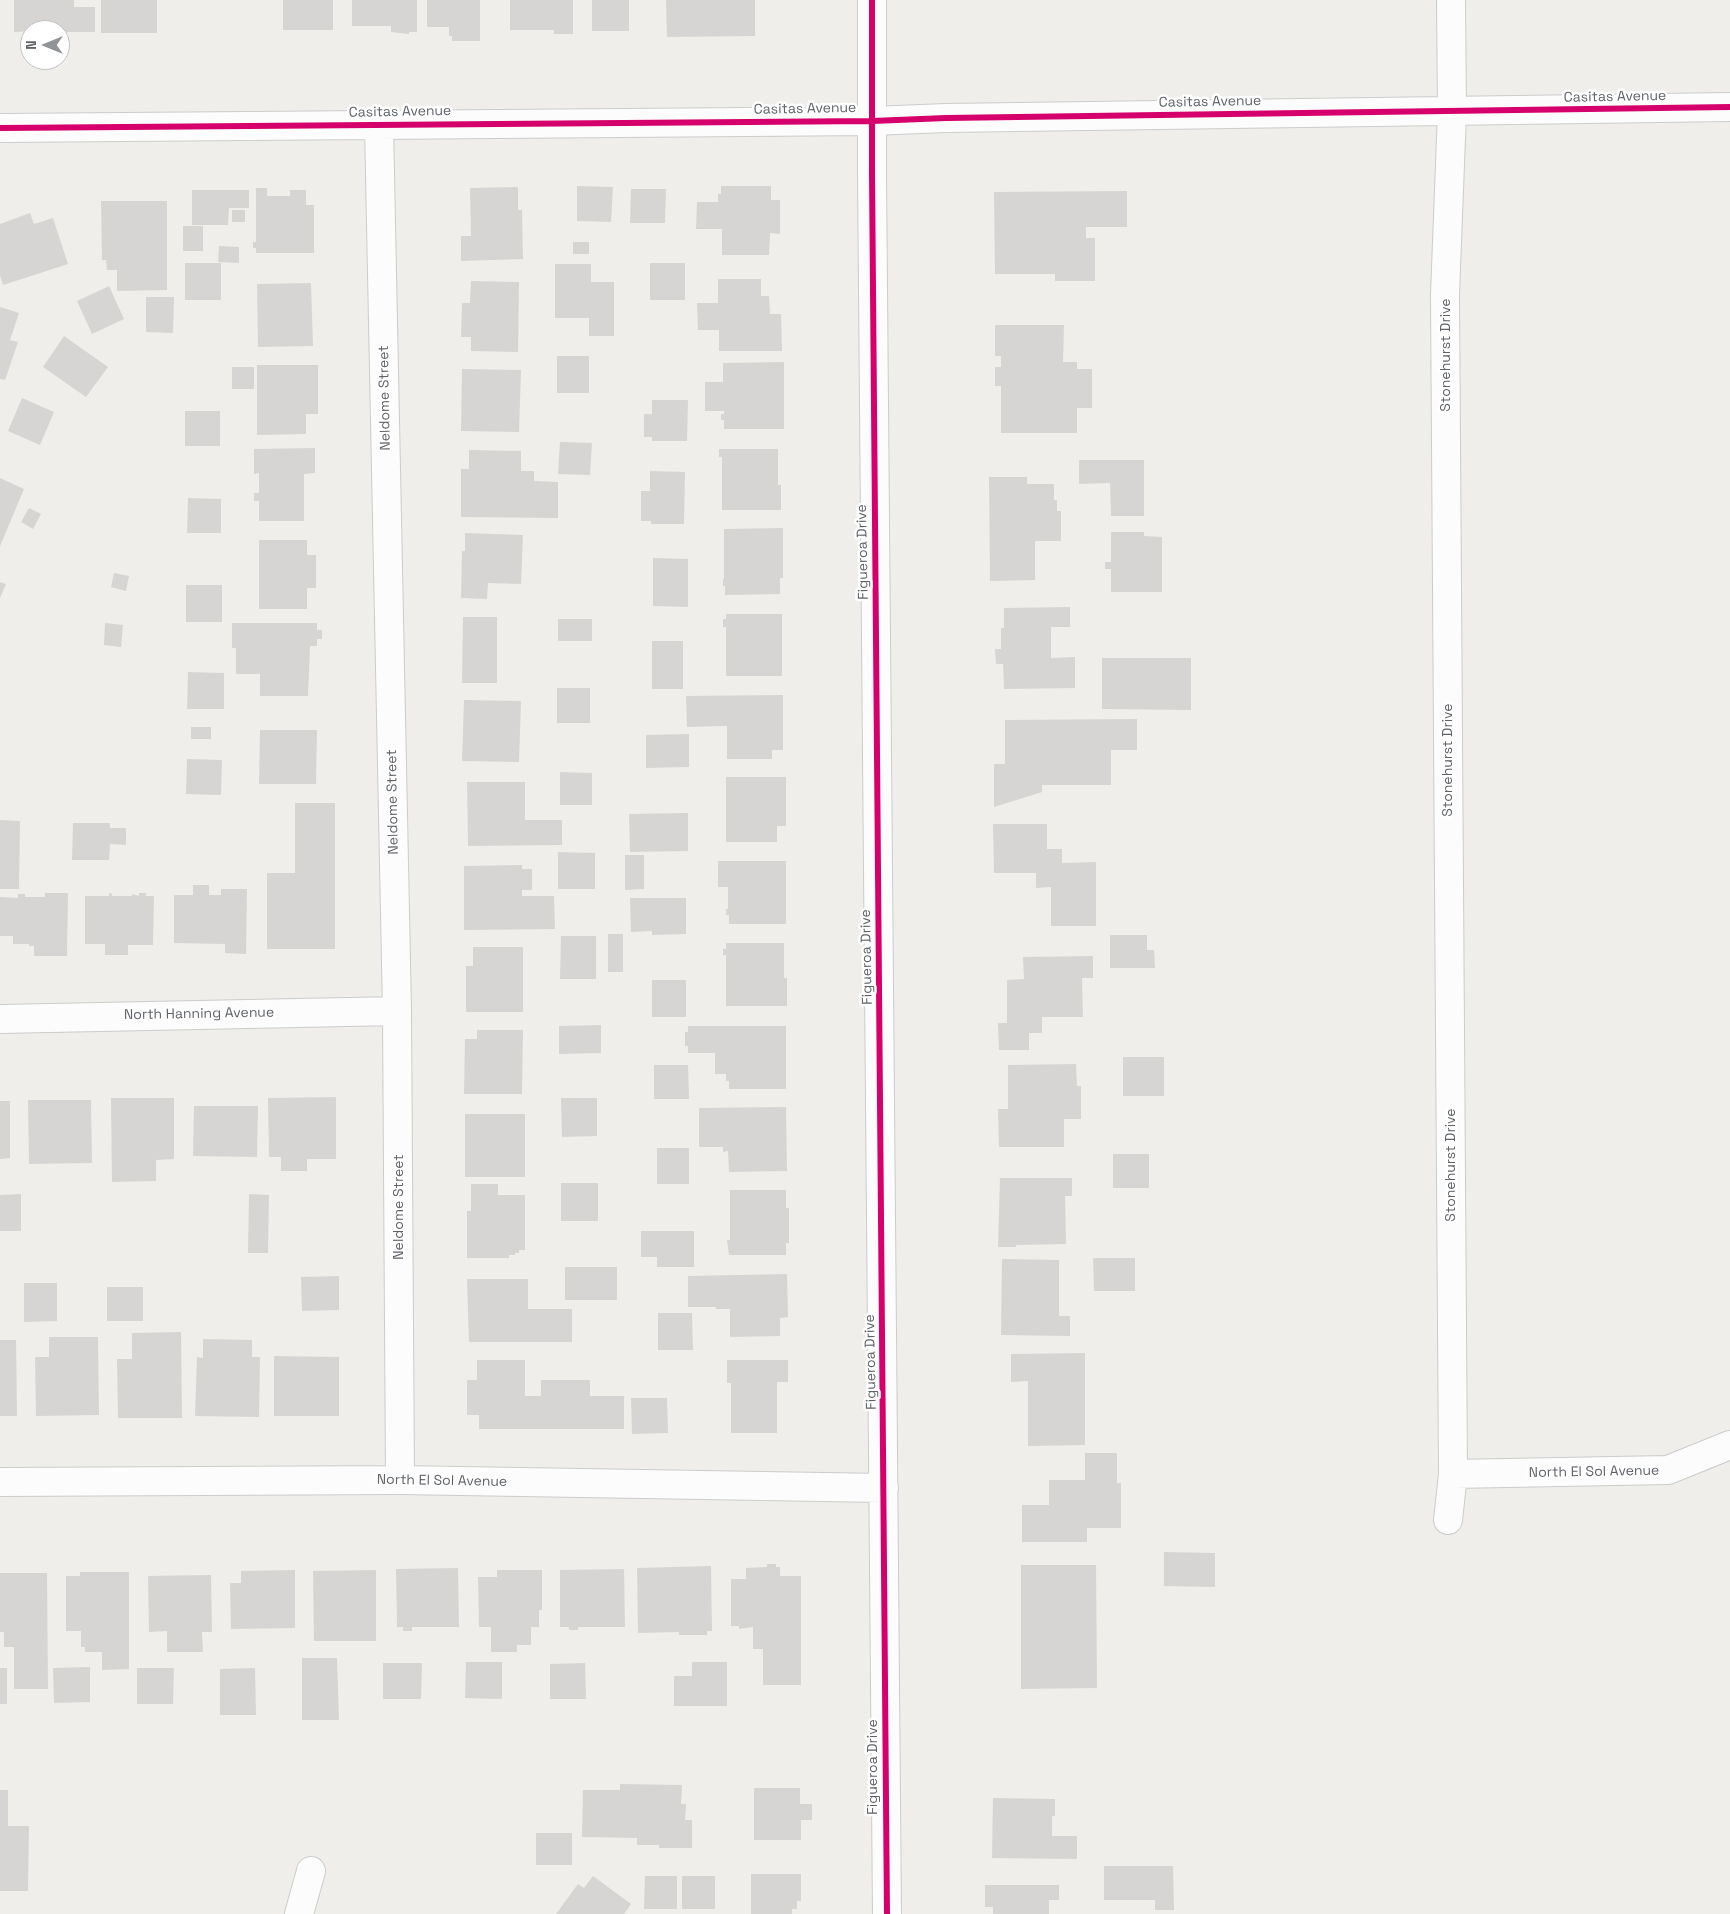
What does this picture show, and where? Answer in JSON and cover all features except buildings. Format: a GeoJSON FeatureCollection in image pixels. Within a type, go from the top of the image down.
{"type":"FeatureCollection","features":[{"type":"Feature","properties":{"kind":"street","name":"Figueroa Drive"},"geometry":{"type":"LineString","coordinates":[[872,0],[887,1914]]}},
{"type":"Feature","properties":{"kind":"street","name":"Stonehurst Drive"},"geometry":{"type":"LineString","coordinates":[[1448,1520],[1453,1474],[1446,304],[1452,112],[1451,0]]}},
{"type":"Feature","properties":{"kind":"street","name":"Casitas Avenue"},"geometry":{"type":"LineString","coordinates":[[0,128],[872,121],[946,118],[1730,107]]}},
{"type":"Feature","properties":{"kind":"street","name":"Neldome Street"},"geometry":{"type":"LineString","coordinates":[[379,125],[397,1010],[400,1480]]}},
{"type":"Feature","properties":{"kind":"street","name":"North Hanning Avenue"},"geometry":{"type":"LineString","coordinates":[[0,1019],[397,1010]]}},
{"type":"Feature","properties":{"kind":"street","name":"North El Sol Avenue"},"geometry":{"type":"LineString","coordinates":[[1453,1474],[1668,1470],[1730,1445]]}},
{"type":"Feature","properties":{"kind":"street","name":"North El Sol Avenue"},"geometry":{"type":"LineString","coordinates":[[0,1482],[400,1480],[884,1488]]}},
{"type":"Feature","properties":{"kind":"street"},"geometry":{"type":"LineString","coordinates":[[299,1914],[311,1870]]}},
{"type":"Feature","properties":{"kind":"cycle path"},"geometry":{"type":"LineString","coordinates":[[872,0],[887,1914]]}},
{"type":"Feature","properties":{"kind":"cycle path"},"geometry":{"type":"LineString","coordinates":[[0,128],[872,121],[946,118],[1730,107]]}}]}
